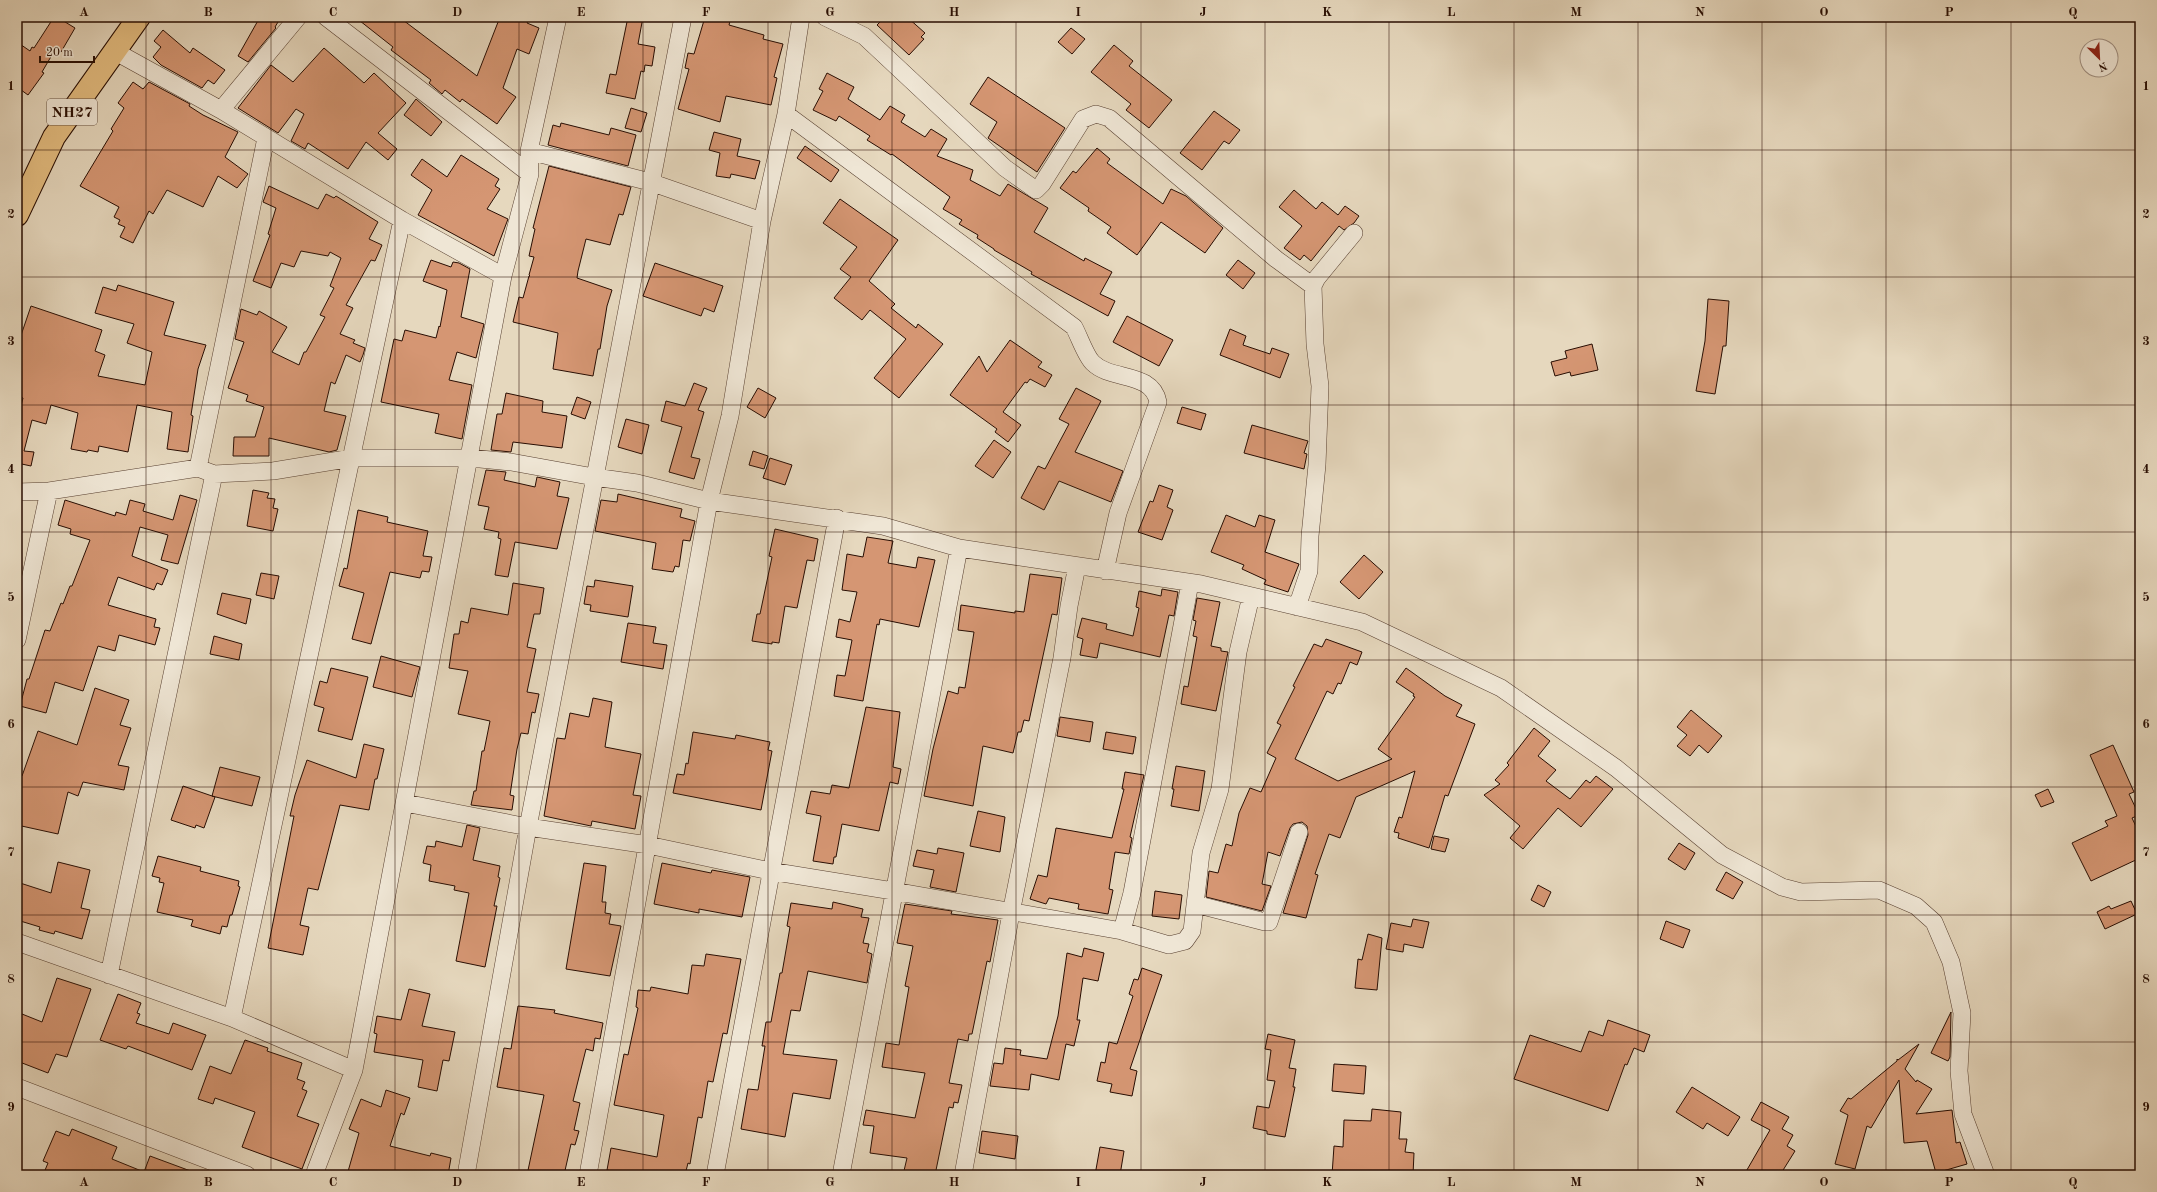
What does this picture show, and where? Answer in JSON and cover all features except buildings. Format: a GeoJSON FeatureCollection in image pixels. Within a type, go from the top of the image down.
{"type":"FeatureCollection","features":[{"type":"Feature","properties":{"kind":"highway","name":"NH27"},"geometry":{"type":"LineString","coordinates":[[17,215],[54,137],[116,52],[139,17]]}},
{"type":"Feature","properties":{"kind":"street"},"geometry":{"type":"LineString","coordinates":[[221,110],[298,17]]}},
{"type":"Feature","properties":{"kind":"street"},"geometry":{"type":"LineString","coordinates":[[326,17],[530,174]]}},
{"type":"Feature","properties":{"kind":"street"},"geometry":{"type":"LineString","coordinates":[[314,1175],[354,1070],[503,276],[530,174],[529,151],[558,17]]}},
{"type":"Feature","properties":{"kind":"street"},"geometry":{"type":"LineString","coordinates":[[466,1175],[528,827],[650,182],[683,17]]}},
{"type":"Feature","properties":{"kind":"street"},"geometry":{"type":"LineString","coordinates":[[588,1175],[709,501],[730,416],[762,221],[786,114],[802,17]]}},
{"type":"Feature","properties":{"kind":"street"},"geometry":{"type":"LineString","coordinates":[[825,17],[864,36],[1005,168],[1036,190],[1083,119],[1096,114],[1109,118],[1276,258],[1314,286]]}},
{"type":"Feature","properties":{"kind":"street"},"geometry":{"type":"LineString","coordinates":[[116,52],[221,110],[402,220],[503,276]]}},
{"type":"Feature","properties":{"kind":"street"},"geometry":{"type":"LineString","coordinates":[[786,114],[1074,327],[1092,363],[1101,368],[1147,384],[1156,393],[1158,402],[1118,513],[1105,571]]}},
{"type":"Feature","properties":{"kind":"street"},"geometry":{"type":"LineString","coordinates":[[198,468],[266,138]]}},
{"type":"Feature","properties":{"kind":"street"},"geometry":{"type":"LineString","coordinates":[[529,151],[650,182],[762,221]]}},
{"type":"Feature","properties":{"kind":"street"},"geometry":{"type":"LineString","coordinates":[[232,1018],[402,220]]}},
{"type":"Feature","properties":{"kind":"street"},"geometry":{"type":"LineString","coordinates":[[1297,607],[1309,571],[1310,536],[1317,465],[1320,386],[1315,344],[1314,286],[1317,278],[1354,233]]}},
{"type":"Feature","properties":{"kind":"street"},"geometry":{"type":"LineString","coordinates":[[17,492],[49,492],[198,468],[214,474],[273,471],[352,458],[470,458],[511,462],[637,483],[709,501],[837,518],[883,526],[959,548],[1190,583],[1362,622],[1501,688],[1616,768],[1722,855],[1782,887],[1801,892],[1879,890],[1916,906],[1934,922],[1951,962],[1962,1013],[1959,1071],[1963,1114],[1986,1175]]}},
{"type":"Feature","properties":{"kind":"street"},"geometry":{"type":"LineString","coordinates":[[109,975],[214,474]]}},
{"type":"Feature","properties":{"kind":"street"},"geometry":{"type":"LineString","coordinates":[[17,640],[49,492]]}},
{"type":"Feature","properties":{"kind":"street"},"geometry":{"type":"LineString","coordinates":[[715,1175],[770,871],[837,518]]}},
{"type":"Feature","properties":{"kind":"street"},"geometry":{"type":"LineString","coordinates":[[841,1175],[893,890],[959,548]]}},
{"type":"Feature","properties":{"kind":"street"},"geometry":{"type":"LineString","coordinates":[[962,1175],[1011,913],[1062,658],[1076,566]]}},
{"type":"Feature","properties":{"kind":"street"},"geometry":{"type":"LineString","coordinates":[[1122,931],[1132,893],[1190,583]]}},
{"type":"Feature","properties":{"kind":"street"},"geometry":{"type":"LineString","coordinates":[[405,803],[528,827],[648,845],[770,871],[893,890],[1011,913],[1122,931],[1169,945],[1185,941],[1192,931],[1201,853],[1220,789],[1238,652],[1251,596]]}},
{"type":"Feature","properties":{"kind":"street"},"geometry":{"type":"LineString","coordinates":[[1195,904],[1269,922],[1299,832]]}},
{"type":"Feature","properties":{"kind":"street"},"geometry":{"type":"LineString","coordinates":[[17,942],[232,1018],[354,1070]]}},
{"type":"Feature","properties":{"kind":"street"},"geometry":{"type":"LineString","coordinates":[[17,1087],[247,1175]]}}]}
